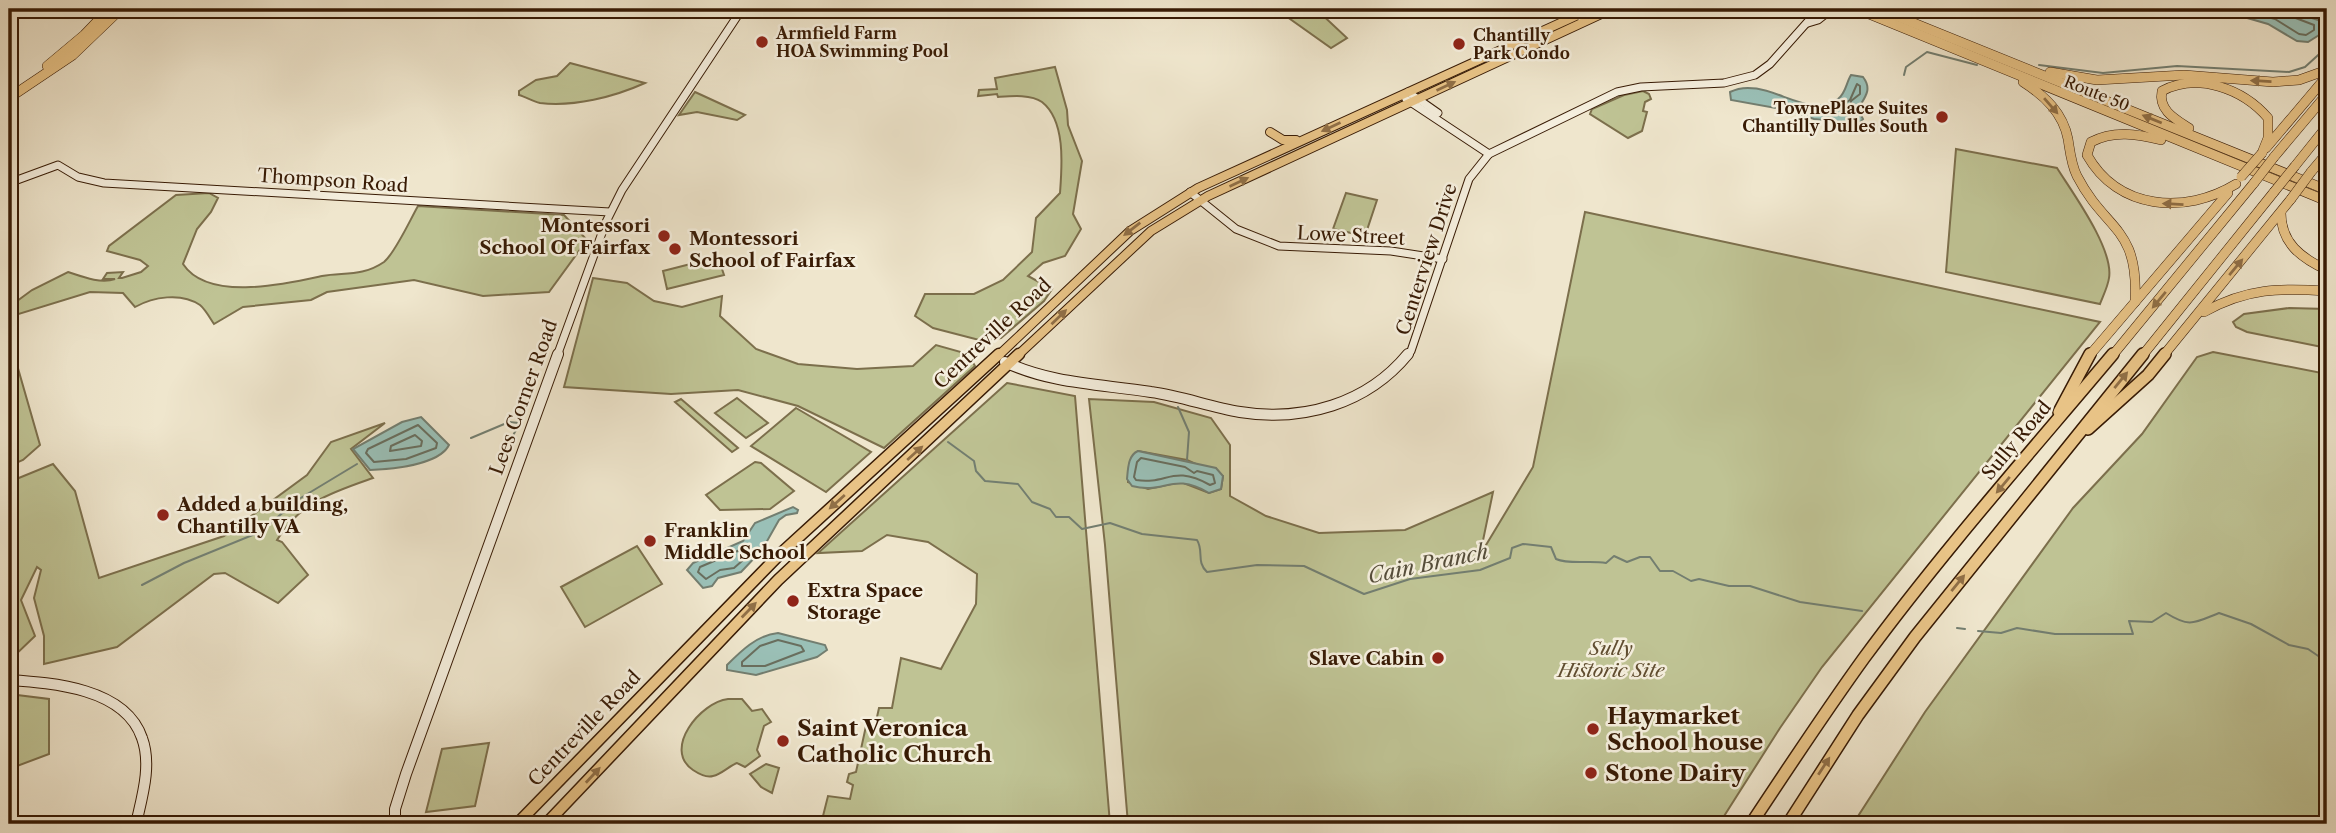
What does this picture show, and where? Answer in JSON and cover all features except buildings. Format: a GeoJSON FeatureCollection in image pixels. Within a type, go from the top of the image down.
{"type":"FeatureCollection","features":[{"type":"Feature","properties":{"kind":"highway"},"geometry":{"type":"LineString","coordinates":[[9,91],[66,51],[109,9]]}},
{"type":"Feature","properties":{"kind":"highway"},"geometry":{"type":"LineString","coordinates":[[9,98],[73,55],[121,9]]}},
{"type":"Feature","properties":{"kind":"highway"},"geometry":{"type":"LineString","coordinates":[[1861,9],[2100,98]]}},
{"type":"Feature","properties":{"kind":"highway","name":"Route 50"},"geometry":{"type":"LineString","coordinates":[[1861,9],[2327,202]]}},
{"type":"Feature","properties":{"kind":"highway","name":"Route 50"},"geometry":{"type":"LineString","coordinates":[[1881,9],[2327,189]]}},
{"type":"Feature","properties":{"kind":"highway"},"geometry":{"type":"LineString","coordinates":[[1951,48],[2026,83],[2059,114],[2077,176],[2130,248],[2138,276],[2134,302]]}},
{"type":"Feature","properties":{"kind":"highway"},"geometry":{"type":"LineString","coordinates":[[2007,61],[2097,80],[2184,75],[2280,82],[2308,78],[2327,70]]}},
{"type":"Feature","properties":{"kind":"highway"},"geometry":{"type":"LineString","coordinates":[[2047,433],[2086,360],[2238,180],[2307,103],[2327,76]]}},
{"type":"Feature","properties":{"kind":"highway"},"geometry":{"type":"LineString","coordinates":[[2238,153],[2176,120],[2161,104],[2162,90],[2174,84],[2202,83],[2227,89],[2250,101],[2269,120],[2268,138],[2262,153]]}},
{"type":"Feature","properties":{"kind":"highway","name":"Sully Road"},"geometry":{"type":"LineString","coordinates":[[1751,824],[1856,666],[1906,602],[2327,94]]}},
{"type":"Feature","properties":{"kind":"highway"},"geometry":{"type":"LineString","coordinates":[[1788,824],[1839,743],[1896,662],[2327,126]]}},
{"type":"Feature","properties":{"kind":"highway"},"geometry":{"type":"LineString","coordinates":[[2227,161],[2178,144],[2131,134],[2097,138],[2090,144],[2087,152],[2092,167],[2105,180],[2129,194],[2154,201],[2172,204],[2195,203],[2223,194],[2238,180]]}},
{"type":"Feature","properties":{"kind":"highway"},"geometry":{"type":"LineString","coordinates":[[2063,453],[2133,392],[2327,155]]}},
{"type":"Feature","properties":{"kind":"highway"},"geometry":{"type":"LineString","coordinates":[[2281,213],[2280,223],[2288,243],[2306,259],[2327,270]]}},
{"type":"Feature","properties":{"kind":"highway"},"geometry":{"type":"LineString","coordinates":[[2193,320],[2235,295],[2277,289],[2327,291]]}},
{"type":"Feature","properties":{"kind":"main road","name":"Centreville Road"},"geometry":{"type":"LineString","coordinates":[[546,824],[778,580],[1010,365],[1140,240],[1199,201],[1415,101],[1591,9]]}},
{"type":"Feature","properties":{"kind":"main road","name":"Centreville Road"},"geometry":{"type":"LineString","coordinates":[[517,824],[760,573],[996,358],[1117,242],[1158,210],[1269,155],[1581,14],[1612,9]]}},
{"type":"Feature","properties":{"kind":"main road"},"geometry":{"type":"LineString","coordinates":[[1269,155],[1278,145],[1270,132],[1287,141],[1309,137]]}},
{"type":"Feature","properties":{"kind":"street","name":"Lees Corner Road"},"geometry":{"type":"LineString","coordinates":[[395,824],[395,808],[402,785],[610,212],[742,9]]}},
{"type":"Feature","properties":{"kind":"street"},"geometry":{"type":"LineString","coordinates":[[1566,9],[1581,14]]}},
{"type":"Feature","properties":{"kind":"street","name":"Centerview Drive"},"geometry":{"type":"LineString","coordinates":[[996,358],[1069,384],[1164,393],[1241,412],[1277,414],[1334,407],[1366,394],[1398,370],[1415,344],[1469,179],[1489,154],[1616,92],[1641,87],[1724,83],[1748,78],[1770,64],[1819,9]]}},
{"type":"Feature","properties":{"kind":"street"},"geometry":{"type":"LineString","coordinates":[[2066,9],[2139,14],[2179,9]]}},
{"type":"Feature","properties":{"kind":"street","name":"Centerview Drive"},"geometry":{"type":"LineString","coordinates":[[1808,23],[1833,10]]}},
{"type":"Feature","properties":{"kind":"street"},"geometry":{"type":"LineString","coordinates":[[1405,94],[1489,154]]}},
{"type":"Feature","properties":{"kind":"street","name":"Thompson Road"},"geometry":{"type":"LineString","coordinates":[[9,183],[58,165],[78,177],[104,183],[610,212]]}},
{"type":"Feature","properties":{"kind":"street","name":"Lowe Street"},"geometry":{"type":"LineString","coordinates":[[1190,192],[1236,229],[1279,246],[1391,251],[1443,259]]}},
{"type":"Feature","properties":{"kind":"street"},"geometry":{"type":"LineString","coordinates":[[9,680],[84,691],[108,700],[127,713],[139,731],[146,760],[136,824]]}},
{"type":"Feature","properties":{"kind":"green space"},"geometry":{"type":"Polygon","coordinates":[[[1276,9],[1316,9],[1347,38],[1331,48],[1276,9]]]}},
{"type":"Feature","properties":{"kind":"green space"},"geometry":{"type":"Polygon","coordinates":[[[570,63],[645,83],[607,97],[566,104],[540,103],[519,95],[519,91],[536,80],[557,76],[570,63]]]}},
{"type":"Feature","properties":{"kind":"green space"},"geometry":{"type":"Polygon","coordinates":[[[1055,67],[1067,110],[1068,125],[1082,161],[1073,214],[1081,229],[1065,256],[1043,263],[1028,276],[1052,289],[1044,301],[1001,338],[983,341],[933,328],[915,316],[925,294],[974,294],[1003,280],[1032,252],[1036,218],[1060,193],[1061,144],[1050,110],[1042,102],[1032,98],[998,97],[997,94],[978,96],[979,90],[997,89],[995,78],[1055,67]]]}},
{"type":"Feature","properties":{"kind":"green space"},"geometry":{"type":"Polygon","coordinates":[[[1643,91],[1649,94],[1651,99],[1645,102],[1643,111],[1647,112],[1642,131],[1628,138],[1590,114],[1592,109],[1624,95],[1643,91]]]}},
{"type":"Feature","properties":{"kind":"green space"},"geometry":{"type":"Polygon","coordinates":[[[695,92],[745,115],[737,120],[697,112],[679,115],[695,92]]]}},
{"type":"Feature","properties":{"kind":"green space"},"geometry":{"type":"Polygon","coordinates":[[[1956,149],[2057,168],[2090,221],[2105,252],[2109,278],[2100,304],[1946,272],[1956,149]]]}},
{"type":"Feature","properties":{"kind":"green space"},"geometry":{"type":"Polygon","coordinates":[[[209,193],[218,198],[197,229],[183,264],[195,276],[228,287],[268,286],[361,272],[376,267],[393,251],[418,206],[564,215],[587,240],[549,292],[483,296],[414,280],[327,292],[311,300],[243,307],[214,324],[200,305],[184,298],[167,297],[135,307],[123,293],[90,292],[9,317],[9,307],[32,290],[68,272],[104,281],[115,279],[103,279],[107,273],[123,272],[119,278],[122,278],[141,272],[148,266],[140,260],[107,251],[109,246],[176,195],[209,193]]]}},
{"type":"Feature","properties":{"kind":"green space"},"geometry":{"type":"Polygon","coordinates":[[[1346,193],[1377,200],[1365,236],[1333,229],[1346,193]]]}},
{"type":"Feature","properties":{"kind":"green space","name":"Sully Historic Site"},"geometry":{"type":"Polygon","coordinates":[[[1585,212],[2100,322],[1822,667],[1719,824],[1128,824],[1105,545],[1089,399],[1154,402],[1211,418],[1230,445],[1230,496],[1266,516],[1319,533],[1405,530],[1493,492],[1480,555],[1533,467],[1585,212]],[[1138,451],[1130,461],[1128,482],[1148,489],[1181,482],[1209,493],[1221,489],[1223,476],[1187,460],[1138,451]]]}},
{"type":"Feature","properties":{"kind":"green space"},"geometry":{"type":"Polygon","coordinates":[[[718,257],[724,275],[667,289],[663,271],[718,257]]]}},
{"type":"Feature","properties":{"kind":"green space"},"geometry":{"type":"Polygon","coordinates":[[[593,278],[627,283],[654,301],[682,307],[722,296],[720,316],[756,349],[798,364],[857,369],[913,366],[936,345],[968,354],[975,366],[884,448],[798,406],[738,390],[671,394],[564,387],[593,278]]]}},
{"type":"Feature","properties":{"kind":"green space"},"geometry":{"type":"Polygon","coordinates":[[[2289,308],[2327,309],[2327,348],[2247,332],[2236,327],[2233,322],[2244,314],[2289,308]]]}},
{"type":"Feature","properties":{"kind":"green space"},"geometry":{"type":"Polygon","coordinates":[[[9,337],[40,445],[23,460],[9,466],[9,337]]]}},
{"type":"Feature","properties":{"kind":"green space"},"geometry":{"type":"Polygon","coordinates":[[[2213,352],[2327,374],[2327,824],[1853,824],[1925,712],[2073,508],[2142,434],[2197,357],[2213,352]]]}},
{"type":"Feature","properties":{"kind":"green space"},"geometry":{"type":"Polygon","coordinates":[[[1007,383],[1075,396],[1110,824],[821,824],[828,796],[850,799],[853,785],[847,782],[849,774],[856,772],[866,726],[875,726],[879,708],[892,708],[901,658],[941,669],[976,604],[977,574],[928,542],[887,535],[862,551],[818,553],[1007,383]]]}},
{"type":"Feature","properties":{"kind":"green space"},"geometry":{"type":"Polygon","coordinates":[[[737,398],[768,423],[746,438],[715,413],[737,398]]]}},
{"type":"Feature","properties":{"kind":"green space"},"geometry":{"type":"Polygon","coordinates":[[[681,399],[738,448],[732,452],[675,402],[681,399]]]}},
{"type":"Feature","properties":{"kind":"green space"},"geometry":{"type":"Polygon","coordinates":[[[796,408],[871,452],[826,492],[751,446],[796,408]]]}},
{"type":"Feature","properties":{"kind":"green space"},"geometry":{"type":"Polygon","coordinates":[[[385,423],[351,449],[373,478],[331,494],[307,507],[277,540],[282,542],[308,575],[278,603],[225,573],[214,574],[117,647],[44,664],[44,636],[34,598],[41,570],[37,567],[21,600],[35,636],[9,661],[9,482],[53,464],[75,491],[99,578],[224,536],[307,475],[331,442],[385,423]]]}},
{"type":"Feature","properties":{"kind":"green space"},"geometry":{"type":"Polygon","coordinates":[[[755,462],[761,463],[794,491],[770,509],[720,510],[706,495],[755,462]]]}},
{"type":"Feature","properties":{"kind":"green space"},"geometry":{"type":"Polygon","coordinates":[[[637,546],[662,584],[585,627],[561,587],[637,546]]]}},
{"type":"Feature","properties":{"kind":"green space"},"geometry":{"type":"Polygon","coordinates":[[[9,694],[49,699],[49,754],[9,769],[9,694]]]}},
{"type":"Feature","properties":{"kind":"green space"},"geometry":{"type":"Polygon","coordinates":[[[728,699],[742,699],[752,711],[762,709],[771,722],[764,726],[757,750],[760,756],[745,767],[737,763],[716,775],[703,775],[684,761],[683,739],[697,717],[707,708],[728,699]]]}},
{"type":"Feature","properties":{"kind":"green space"},"geometry":{"type":"Polygon","coordinates":[[[489,743],[475,806],[426,812],[442,749],[489,743]]]}},
{"type":"Feature","properties":{"kind":"green space"},"geometry":{"type":"Polygon","coordinates":[[[766,764],[779,768],[772,793],[761,787],[750,774],[766,764]]]}},
{"type":"Feature","properties":{"kind":"water"},"geometry":{"type":"Polygon","coordinates":[[[2216,9],[2285,9],[2327,23],[2327,30],[2308,42],[2297,41],[2268,24],[2216,9]]]}},
{"type":"Feature","properties":{"kind":"water"},"geometry":{"type":"Polygon","coordinates":[[[1851,75],[1863,77],[1867,86],[1867,94],[1858,109],[1863,119],[1859,124],[1814,119],[1787,110],[1731,100],[1730,92],[1743,88],[1771,92],[1813,105],[1826,105],[1841,97],[1851,75]]]}},
{"type":"Feature","properties":{"kind":"water"},"geometry":{"type":"Polygon","coordinates":[[[421,417],[449,445],[435,457],[414,465],[370,470],[353,449],[402,422],[421,417]]]}},
{"type":"Feature","properties":{"kind":"water"},"geometry":{"type":"Polygon","coordinates":[[[1138,451],[1216,468],[1223,476],[1221,489],[1209,493],[1177,483],[1153,488],[1132,486],[1127,479],[1128,467],[1130,459],[1138,451]]]}},
{"type":"Feature","properties":{"kind":"water"},"geometry":{"type":"Polygon","coordinates":[[[793,507],[798,510],[797,513],[786,515],[779,520],[762,550],[741,572],[718,578],[712,586],[703,588],[687,570],[693,563],[743,541],[755,523],[793,507]]]}},
{"type":"Feature","properties":{"kind":"water"},"geometry":{"type":"Polygon","coordinates":[[[778,633],[825,645],[827,650],[817,657],[756,675],[727,670],[727,665],[750,644],[778,633]]]}},
{"type":"Feature","properties":{"kind":"waterway"},"geometry":{"type":"LineString","coordinates":[[2039,65],[2103,73],[2177,66],[2289,72],[2305,67],[2327,47]]}},
{"type":"Feature","properties":{"kind":"waterway"},"geometry":{"type":"LineString","coordinates":[[1904,75],[1906,67],[1927,52],[1977,65]]}},
{"type":"Feature","properties":{"kind":"waterway"},"geometry":{"type":"LineString","coordinates":[[471,438],[509,422],[519,423],[538,378]]}},
{"type":"Feature","properties":{"kind":"waterway"},"geometry":{"type":"LineString","coordinates":[[1178,407],[1189,432],[1187,460]]}},
{"type":"Feature","properties":{"kind":"waterway"},"geometry":{"type":"LineString","coordinates":[[503,455],[519,424]]}},
{"type":"Feature","properties":{"kind":"waterway","name":"Cain Branch"},"geometry":{"type":"LineString","coordinates":[[948,442],[974,461],[976,471],[985,481],[1018,484],[1032,502],[1050,509],[1056,517],[1069,517],[1082,529],[1110,523],[1142,534],[1197,540],[1202,564],[1207,572],[1257,565],[1304,566],[1364,594],[1410,579],[1480,570],[1510,558],[1512,548],[1523,544],[1551,547],[1556,559],[1567,562],[1606,563],[1614,556],[1627,562],[1640,557],[1650,557],[1660,571],[1673,571],[1691,581],[1699,579],[1729,586],[1750,586],[1800,602],[1862,611]]}},
{"type":"Feature","properties":{"kind":"waterway"},"geometry":{"type":"LineString","coordinates":[[142,585],[184,563],[260,532],[299,499],[357,464]]}},
{"type":"Feature","properties":{"kind":"waterway","name":"Cain Branch"},"geometry":{"type":"LineString","coordinates":[[1978,631],[2001,633],[2017,628],[2055,634],[2133,634],[2129,621],[2152,622],[2166,613],[2181,621],[2192,622],[2219,613],[2251,624],[2289,645],[2308,649],[2327,662]]}},
{"type":"Feature","properties":{"kind":"waterway","name":"Cain Branch"},"geometry":{"type":"LineString","coordinates":[[1957,628],[1965,629]]}},
{"type":"Feature","properties":{"kind":"place","name":"Armfield Farm HOA Swimming Pool"},"geometry":{"type":"Point","coordinates":[762,42]}},
{"type":"Feature","properties":{"kind":"place","name":"Chantilly Park Condo"},"geometry":{"type":"Point","coordinates":[1459,44]}},
{"type":"Feature","properties":{"kind":"place","name":"TownePlace Suites Chantilly Dulles South"},"geometry":{"type":"Point","coordinates":[1942,117]}},
{"type":"Feature","properties":{"kind":"place","name":"Montessori School Of Fairfax"},"geometry":{"type":"Point","coordinates":[664,236]}},
{"type":"Feature","properties":{"kind":"place","name":"Montessori School of Fairfax"},"geometry":{"type":"Point","coordinates":[675,249]}},
{"type":"Feature","properties":{"kind":"place","name":"Added a building, Chantilly VA"},"geometry":{"type":"Point","coordinates":[163,515]}},
{"type":"Feature","properties":{"kind":"place","name":"Franklin Middle School"},"geometry":{"type":"Point","coordinates":[650,541]}},
{"type":"Feature","properties":{"kind":"place","name":"Extra Space Storage"},"geometry":{"type":"Point","coordinates":[793,601]}},
{"type":"Feature","properties":{"kind":"place","name":"Slave Cabin"},"geometry":{"type":"Point","coordinates":[1438,658]}},
{"type":"Feature","properties":{"kind":"place","name":"Haymarket School house"},"geometry":{"type":"Point","coordinates":[1593,729]}},
{"type":"Feature","properties":{"kind":"place","name":"Saint Veronica Catholic Church"},"geometry":{"type":"Point","coordinates":[783,741]}},
{"type":"Feature","properties":{"kind":"place","name":"Stone Dairy"},"geometry":{"type":"Point","coordinates":[1591,773]}}]}
